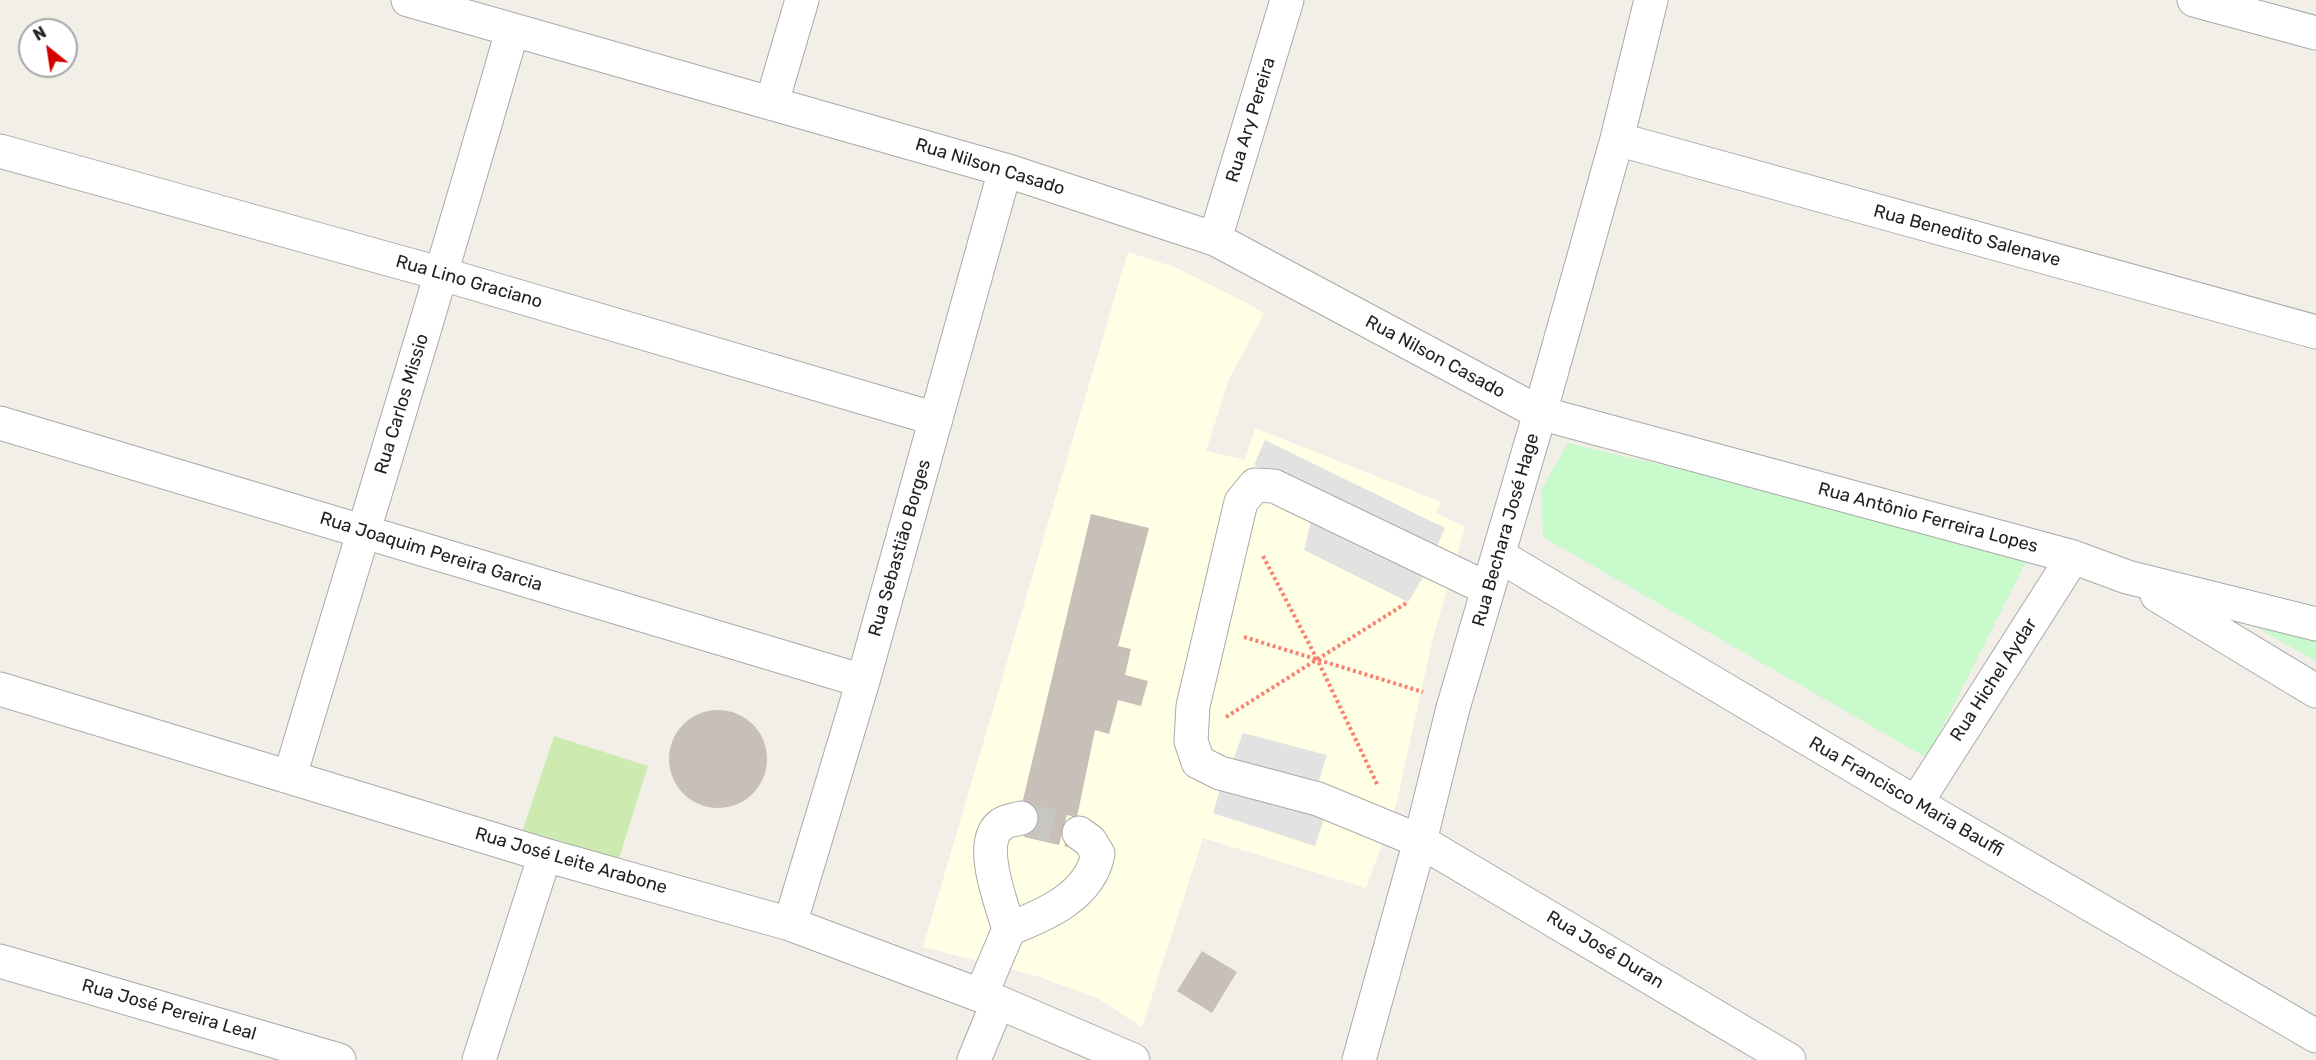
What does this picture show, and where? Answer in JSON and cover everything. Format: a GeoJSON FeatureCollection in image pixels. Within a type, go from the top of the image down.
{"type":"FeatureCollection","features":[{"type":"Feature","properties":{"kind":"street","name":"Rua Nilson Casado"},"geometry":{"type":"LineString","coordinates":[[408,0],[1005,170],[1215,239],[1540,413]]}},
{"type":"Feature","properties":{"kind":"street"},"geometry":{"type":"LineString","coordinates":[[772,102],[802,0]]}},
{"type":"Feature","properties":{"kind":"street","name":"Rua Ary Pereira"},"geometry":{"type":"LineString","coordinates":[[1215,239],[1287,0]]}},
{"type":"Feature","properties":{"kind":"street","name":"Rua Bechara José Hage"},"geometry":{"type":"LineString","coordinates":[[1359,1060],[1420,841],[1453,708],[1540,413],[1617,139],[1651,0]]}},
{"type":"Feature","properties":{"kind":"street"},"geometry":{"type":"LineString","coordinates":[[2194,0],[2316,33]]}},
{"type":"Feature","properties":{"kind":"street","name":"Rua Carlos Missio"},"geometry":{"type":"LineString","coordinates":[[290,776],[442,274],[512,31]]}},
{"type":"Feature","properties":{"kind":"street","name":"Rua Benedito Salenave"},"geometry":{"type":"LineString","coordinates":[[1617,139],[2316,332]]}},
{"type":"Feature","properties":{"kind":"street","name":"Rua Lino Graciano"},"geometry":{"type":"LineString","coordinates":[[0,151],[442,274],[936,419]]}},
{"type":"Feature","properties":{"kind":"street","name":"Rua Sebastião Borges"},"geometry":{"type":"LineString","coordinates":[[790,924],[863,681],[1005,170]]}},
{"type":"Feature","properties":{"kind":"street","name":"Rua Antônio Ferreira Lopes"},"geometry":{"type":"LineString","coordinates":[[1540,413],[2073,557],[2127,577],[2316,624]]}},
{"type":"Feature","properties":{"kind":"street","name":"Rua Joaquim Pereira Garcia"},"geometry":{"type":"LineString","coordinates":[[0,423],[863,681]]}},
{"type":"Feature","properties":{"kind":"street"},"geometry":{"type":"LineString","coordinates":[[1191,735],[1193,706],[1236,520],[1241,502],[1255,485],[1274,486],[1488,589]]}},
{"type":"Feature","properties":{"kind":"street","name":"Rua Francisco Maria Bauffi"},"geometry":{"type":"LineString","coordinates":[[1498,555],[1916,803],[2316,1036]]}},
{"type":"Feature","properties":{"kind":"street","name":"Rua Hichel Aydar"},"geometry":{"type":"LineString","coordinates":[[1916,803],[2073,557]]}},
{"type":"Feature","properties":{"kind":"street"},"geometry":{"type":"LineString","coordinates":[[2127,577],[2316,691]]}},
{"type":"Feature","properties":{"kind":"street","name":"Rua José Leite Arabone"},"geometry":{"type":"LineString","coordinates":[[0,689],[545,855],[790,924],[989,999],[1133,1060]]}},
{"type":"Feature","properties":{"kind":"street","name":"Rua José Duran"},"geometry":{"type":"LineString","coordinates":[[1191,735],[1198,762],[1220,773],[1318,799],[1420,841],[1789,1060]]}},
{"type":"Feature","properties":{"kind":"street"},"geometry":{"type":"LineString","coordinates":[[974,1060],[1008,929],[991,862],[991,845],[995,832],[1003,823],[1021,818]]}},
{"type":"Feature","properties":{"kind":"street"},"geometry":{"type":"LineString","coordinates":[[1008,929],[1043,916],[1076,893],[1095,869],[1098,854],[1090,841],[1079,833]]}},
{"type":"Feature","properties":{"kind":"street"},"geometry":{"type":"LineString","coordinates":[[479,1060],[545,855]]}},
{"type":"Feature","properties":{"kind":"street","name":"Rua José Pereira Leal"},"geometry":{"type":"LineString","coordinates":[[0,961],[339,1060]]}},
{"type":"Feature","properties":{"kind":"path"},"geometry":{"type":"LineString","coordinates":[[1236,520],[1253,535],[1317,659],[1381,792],[1382,805],[1379,823]]}},
{"type":"Feature","properties":{"kind":"path"},"geometry":{"type":"LineString","coordinates":[[1191,735],[1208,729],[1408,602]]}},
{"type":"Feature","properties":{"kind":"path"},"geometry":{"type":"LineString","coordinates":[[1211,628],[1422,691],[1453,708]]}},
{"type":"Feature","properties":{"kind":"shaded area"},"geometry":{"type":"Polygon","coordinates":[[[1128,252],[1177,268],[1251,305],[1264,314],[1229,379],[1206,451],[1245,460],[1255,428],[1441,502],[1436,513],[1465,527],[1433,638],[1396,805],[1366,888],[1203,838],[1142,1027],[1097,998],[1037,976],[923,947],[1128,252]]]}},
{"type":"Feature","properties":{"kind":"shaded area"},"geometry":{"type":"Polygon","coordinates":[[[1265,440],[1445,528],[1435,551],[1254,465],[1265,440]]]}},
{"type":"Feature","properties":{"kind":"shaded area"},"geometry":{"type":"Polygon","coordinates":[[[1312,517],[1424,576],[1408,602],[1304,550],[1312,517]]]}},
{"type":"Feature","properties":{"kind":"shaded area"},"geometry":{"type":"Polygon","coordinates":[[[1243,733],[1327,755],[1316,790],[1232,763],[1243,733]]]}},
{"type":"Feature","properties":{"kind":"shaded area"},"geometry":{"type":"Polygon","coordinates":[[[1222,783],[1326,813],[1315,846],[1213,813],[1222,783]]]}},
{"type":"Feature","properties":{"kind":"green space"},"geometry":{"type":"Polygon","coordinates":[[[1568,443],[2031,552],[1927,758],[1543,537],[1541,490],[1568,443]]]}},
{"type":"Feature","properties":{"kind":"green space"},"geometry":{"type":"Polygon","coordinates":[[[2254,626],[2316,641],[2316,661],[2254,626]]]}},
{"type":"Feature","properties":{"kind":"green space"},"geometry":{"type":"Polygon","coordinates":[[[554,736],[648,766],[618,862],[521,835],[554,736]]]}},
{"type":"Feature","properties":{"kind":"building"},"geometry":{"type":"Polygon","coordinates":[[[1091,514],[1149,528],[1118,646],[1131,649],[1125,675],[1148,681],[1141,706],[1118,700],[1109,734],[1095,730],[1077,817],[1067,815],[1059,845],[1024,837],[1032,806],[1022,804],[1091,514]]]}},
{"type":"Feature","properties":{"kind":"building"},"geometry":{"type":"Polygon","coordinates":[[[718,710],[737,714],[753,724],[763,740],[767,759],[763,778],[753,794],[737,804],[718,808],[699,804],[683,794],[673,778],[669,759],[673,740],[683,724],[699,714],[718,710]]]}},
{"type":"Feature","properties":{"kind":"building"},"geometry":{"type":"Polygon","coordinates":[[[1202,951],[1237,972],[1212,1013],[1177,991],[1202,951]]]}},
{"type":"Feature","properties":{"kind":"tunnel"},"geometry":{"type":"LineString","coordinates":[[1021,818],[1079,833]]}}]}
